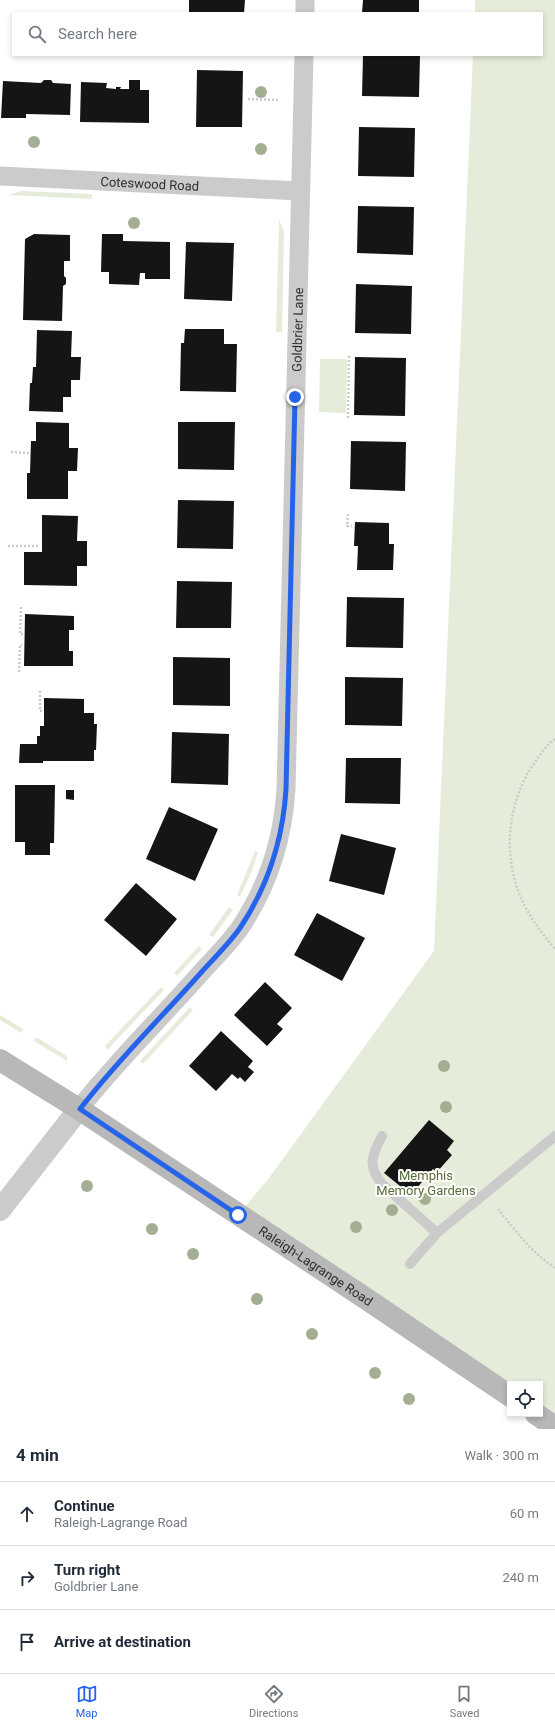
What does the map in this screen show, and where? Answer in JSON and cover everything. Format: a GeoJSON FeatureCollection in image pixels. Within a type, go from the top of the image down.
{"type":"FeatureCollection","features":[{"type":"Feature","properties":{"kind":"main road","name":"Raleigh-Lagrange Road"},"geometry":{"type":"LineString","coordinates":[[0,1060],[80,1109],[507,1394]]}},
{"type":"Feature","properties":{"kind":"main road"},"geometry":{"type":"LineString","coordinates":[[540,1417],[555,1427]]}},
{"type":"Feature","properties":{"kind":"street"},"geometry":{"type":"LineString","coordinates":[[305,0],[305,12]]}},
{"type":"Feature","properties":{"kind":"street","name":"Goldbrier Lane"},"geometry":{"type":"LineString","coordinates":[[80,1109],[113,1068],[233,937],[251,909],[265,882],[280,835],[286,789],[304,56]]}},
{"type":"Feature","properties":{"kind":"street","name":"Coteswood Road"},"geometry":{"type":"LineString","coordinates":[[0,176],[300,190]]}},
{"type":"Feature","properties":{"kind":"street"},"geometry":{"type":"LineString","coordinates":[[0,1210],[80,1109]]}},
{"type":"Feature","properties":{"kind":"lane"},"geometry":{"type":"LineString","coordinates":[[382,1136],[373,1155],[375,1176],[437,1233]]}},
{"type":"Feature","properties":{"kind":"lane"},"geometry":{"type":"LineString","coordinates":[[410,1264],[437,1233],[555,1136]]}},
{"type":"Feature","properties":{"kind":"path"},"geometry":{"type":"LineString","coordinates":[[248,99],[280,100]]}},
{"type":"Feature","properties":{"kind":"path"},"geometry":{"type":"LineString","coordinates":[[348,418],[349,354]]}},
{"type":"Feature","properties":{"kind":"path"},"geometry":{"type":"LineString","coordinates":[[349,380],[354,380]]}},
{"type":"Feature","properties":{"kind":"path"},"geometry":{"type":"LineString","coordinates":[[349,393],[354,393]]}},
{"type":"Feature","properties":{"kind":"path"},"geometry":{"type":"LineString","coordinates":[[11,452],[29,453]]}},
{"type":"Feature","properties":{"kind":"path"},"geometry":{"type":"LineString","coordinates":[[348,514],[347,526],[352,526]]}},
{"type":"Feature","properties":{"kind":"path"},"geometry":{"type":"LineString","coordinates":[[8,546],[40,546]]}},
{"type":"Feature","properties":{"kind":"path"},"geometry":{"type":"LineString","coordinates":[[20,607],[20,634],[23,634]]}},
{"type":"Feature","properties":{"kind":"path"},"geometry":{"type":"LineString","coordinates":[[19,672],[20,645],[22,645]]}},
{"type":"Feature","properties":{"kind":"path"},"geometry":{"type":"LineString","coordinates":[[40,691],[40,711],[42,711]]}},
{"type":"Feature","properties":{"kind":"path"},"geometry":{"type":"LineString","coordinates":[[555,739],[541,753],[526,774],[517,794],[510,840],[511,863],[519,892],[530,916],[555,949]]}},
{"type":"Feature","properties":{"kind":"path"},"geometry":{"type":"LineString","coordinates":[[498,1209],[520,1236],[545,1261],[555,1268]]}},
{"type":"Feature","properties":{"kind":"green space","name":"Memphis Memory Gardens"},"geometry":{"type":"Polygon","coordinates":[[[475,0],[555,0],[555,1427],[543,1417],[543,1381],[507,1382],[238,1215],[269,1178],[434,951],[473,56],[543,56],[543,12],[475,12],[475,0]]]}},
{"type":"Feature","properties":{"kind":"green space"},"geometry":{"type":"Polygon","coordinates":[[[21,191],[92,194],[92,199],[9,195],[21,191]]]}},
{"type":"Feature","properties":{"kind":"green space"},"geometry":{"type":"Polygon","coordinates":[[[279,219],[284,232],[282,332],[276,332],[279,219]]]}},
{"type":"Feature","properties":{"kind":"green space"},"geometry":{"type":"Polygon","coordinates":[[[320,359],[347,359],[346,413],[319,412],[320,359]]]}},
{"type":"Feature","properties":{"kind":"green space"},"geometry":{"type":"Polygon","coordinates":[[[255,851],[258,852],[252,871],[240,897],[237,895],[255,851]]]}},
{"type":"Feature","properties":{"kind":"green space"},"geometry":{"type":"Polygon","coordinates":[[[229,907],[233,910],[213,937],[209,935],[229,907]]]}},
{"type":"Feature","properties":{"kind":"green space"},"geometry":{"type":"Polygon","coordinates":[[[199,946],[202,949],[177,976],[174,973],[199,946]]]}},
{"type":"Feature","properties":{"kind":"green space"},"geometry":{"type":"Polygon","coordinates":[[[161,987],[164,990],[107,1050],[105,1046],[161,987]]]}},
{"type":"Feature","properties":{"kind":"green space"},"geometry":{"type":"Polygon","coordinates":[[[190,1007],[193,1010],[143,1064],[140,1061],[190,1007]]]}},
{"type":"Feature","properties":{"kind":"green space"},"geometry":{"type":"Polygon","coordinates":[[[0,1015],[23,1029],[21,1033],[0,1020],[0,1015]]]}},
{"type":"Feature","properties":{"kind":"green space"},"geometry":{"type":"Polygon","coordinates":[[[36,1037],[67,1056],[67,1061],[34,1041],[36,1037]]]}},
{"type":"Feature","properties":{"kind":"building"},"geometry":{"type":"Polygon","coordinates":[[[189,0],[245,0],[244,12],[189,12],[189,0]]]}},
{"type":"Feature","properties":{"kind":"building"},"geometry":{"type":"Polygon","coordinates":[[[363,0],[419,0],[419,12],[362,12],[363,0]]]}},
{"type":"Feature","properties":{"kind":"building"},"geometry":{"type":"Polygon","coordinates":[[[363,56],[420,56],[419,97],[362,96],[363,56]]]}},
{"type":"Feature","properties":{"kind":"building"},"geometry":{"type":"Polygon","coordinates":[[[197,70],[243,71],[242,127],[196,127],[197,70]]]}},
{"type":"Feature","properties":{"kind":"building"},"geometry":{"type":"Polygon","coordinates":[[[44,80],[51,80],[53,83],[71,84],[70,115],[26,114],[26,118],[1,118],[3,81],[41,83],[44,80]]]}},
{"type":"Feature","properties":{"kind":"building"},"geometry":{"type":"Polygon","coordinates":[[[129,80],[140,80],[140,90],[149,90],[149,123],[80,122],[81,82],[107,83],[106,88],[116,89],[116,87],[121,87],[120,89],[129,89],[129,80]]]}},
{"type":"Feature","properties":{"kind":"building"},"geometry":{"type":"Polygon","coordinates":[[[359,127],[415,128],[414,177],[358,176],[359,127]]]}},
{"type":"Feature","properties":{"kind":"building"},"geometry":{"type":"Polygon","coordinates":[[[358,206],[414,207],[413,255],[357,253],[358,206]]]}},
{"type":"Feature","properties":{"kind":"building"},"geometry":{"type":"Polygon","coordinates":[[[34,234],[70,235],[70,261],[64,261],[64,276],[66,278],[66,284],[63,286],[62,321],[23,320],[25,239],[34,234]]]}},
{"type":"Feature","properties":{"kind":"building"},"geometry":{"type":"Polygon","coordinates":[[[102,234],[123,234],[123,241],[170,242],[170,279],[145,279],[145,273],[140,273],[139,285],[109,284],[109,272],[101,272],[102,234]]]}},
{"type":"Feature","properties":{"kind":"building"},"geometry":{"type":"Polygon","coordinates":[[[186,242],[234,243],[232,301],[184,299],[186,242]]]}},
{"type":"Feature","properties":{"kind":"building"},"geometry":{"type":"Polygon","coordinates":[[[356,284],[412,286],[411,334],[355,333],[356,284]]]}},
{"type":"Feature","properties":{"kind":"building"},"geometry":{"type":"Polygon","coordinates":[[[185,329],[224,329],[224,344],[237,344],[236,392],[180,391],[181,343],[184,343],[185,329]]]}},
{"type":"Feature","properties":{"kind":"building"},"geometry":{"type":"Polygon","coordinates":[[[37,330],[72,331],[71,357],[81,357],[80,380],[71,380],[71,397],[63,397],[63,412],[29,411],[30,383],[32,383],[33,367],[36,367],[37,330]]]}},
{"type":"Feature","properties":{"kind":"building"},"geometry":{"type":"Polygon","coordinates":[[[355,357],[406,358],[405,416],[354,415],[355,357]]]}},
{"type":"Feature","properties":{"kind":"building"},"geometry":{"type":"Polygon","coordinates":[[[36,422],[69,423],[69,448],[78,448],[77,471],[68,471],[68,499],[27,499],[27,473],[30,473],[31,441],[36,441],[36,422]]]}},
{"type":"Feature","properties":{"kind":"building"},"geometry":{"type":"Polygon","coordinates":[[[178,422],[235,422],[234,470],[178,469],[178,422]]]}},
{"type":"Feature","properties":{"kind":"building"},"geometry":{"type":"Polygon","coordinates":[[[351,441],[406,442],[405,491],[350,489],[351,441]]]}},
{"type":"Feature","properties":{"kind":"building"},"geometry":{"type":"Polygon","coordinates":[[[178,500],[234,501],[233,549],[177,548],[178,500]]]}},
{"type":"Feature","properties":{"kind":"building"},"geometry":{"type":"Polygon","coordinates":[[[42,515],[78,516],[77,541],[87,541],[87,566],[77,566],[77,586],[24,585],[24,552],[42,552],[42,515]]]}},
{"type":"Feature","properties":{"kind":"building"},"geometry":{"type":"Polygon","coordinates":[[[355,522],[389,523],[389,544],[394,544],[393,570],[357,570],[358,546],[354,546],[355,522]]]}},
{"type":"Feature","properties":{"kind":"building"},"geometry":{"type":"Polygon","coordinates":[[[177,581],[232,582],[231,628],[176,628],[177,581]]]}},
{"type":"Feature","properties":{"kind":"building"},"geometry":{"type":"Polygon","coordinates":[[[347,597],[404,598],[403,648],[346,647],[347,597]]]}},
{"type":"Feature","properties":{"kind":"building"},"geometry":{"type":"Polygon","coordinates":[[[25,614],[74,616],[74,630],[69,630],[69,651],[73,651],[73,666],[24,666],[25,614]]]}},
{"type":"Feature","properties":{"kind":"building"},"geometry":{"type":"Polygon","coordinates":[[[173,657],[230,658],[230,706],[173,705],[173,657]]]}},
{"type":"Feature","properties":{"kind":"building"},"geometry":{"type":"Polygon","coordinates":[[[345,677],[403,678],[402,726],[345,725],[345,677]]]}},
{"type":"Feature","properties":{"kind":"building"},"geometry":{"type":"Polygon","coordinates":[[[44,698],[84,699],[84,713],[94,713],[94,724],[97,724],[94,761],[43,761],[43,763],[19,763],[20,744],[37,744],[37,736],[40,736],[40,726],[44,726],[44,698]]]}},
{"type":"Feature","properties":{"kind":"building"},"geometry":{"type":"Polygon","coordinates":[[[172,732],[229,734],[228,785],[171,783],[172,732]]]}},
{"type":"Feature","properties":{"kind":"building"},"geometry":{"type":"Polygon","coordinates":[[[346,758],[401,758],[400,804],[345,803],[346,758]]]}},
{"type":"Feature","properties":{"kind":"building"},"geometry":{"type":"Polygon","coordinates":[[[15,785],[55,785],[54,843],[50,843],[50,855],[25,855],[25,842],[15,842],[15,785]]]}},
{"type":"Feature","properties":{"kind":"building"},"geometry":{"type":"Polygon","coordinates":[[[66,790],[74,790],[74,800],[66,799],[66,790]]]}},
{"type":"Feature","properties":{"kind":"building"},"geometry":{"type":"Polygon","coordinates":[[[169,807],[218,829],[195,881],[146,859],[169,807]]]}},
{"type":"Feature","properties":{"kind":"building"},"geometry":{"type":"Polygon","coordinates":[[[341,834],[396,848],[384,895],[329,881],[341,834]]]}},
{"type":"Feature","properties":{"kind":"building"},"geometry":{"type":"Polygon","coordinates":[[[136,883],[177,919],[146,956],[104,920],[136,883]]]}},
{"type":"Feature","properties":{"kind":"building"},"geometry":{"type":"Polygon","coordinates":[[[317,913],[365,938],[342,981],[294,955],[317,913]]]}},
{"type":"Feature","properties":{"kind":"building"},"geometry":{"type":"Polygon","coordinates":[[[265,982],[292,1008],[277,1024],[283,1029],[267,1046],[234,1015],[265,982]]]}},
{"type":"Feature","properties":{"kind":"building"},"geometry":{"type":"Polygon","coordinates":[[[221,1031],[253,1061],[248,1067],[254,1072],[245,1082],[240,1077],[238,1079],[232,1074],[216,1091],[189,1066],[221,1031]]]}},
{"type":"Feature","properties":{"kind":"building"},"geometry":{"type":"Polygon","coordinates":[[[429,1120],[454,1141],[447,1150],[452,1155],[437,1172],[433,1169],[411,1195],[384,1173],[429,1120]]]}},
{"type":"Feature","properties":{"kind":"route"},"geometry":{"type":"LineString","coordinates":[[238,1215],[80,1109],[113,1068],[183,994],[233,937],[251,909],[265,882],[276,851],[283,820],[286,789],[295,397]]}}]}
